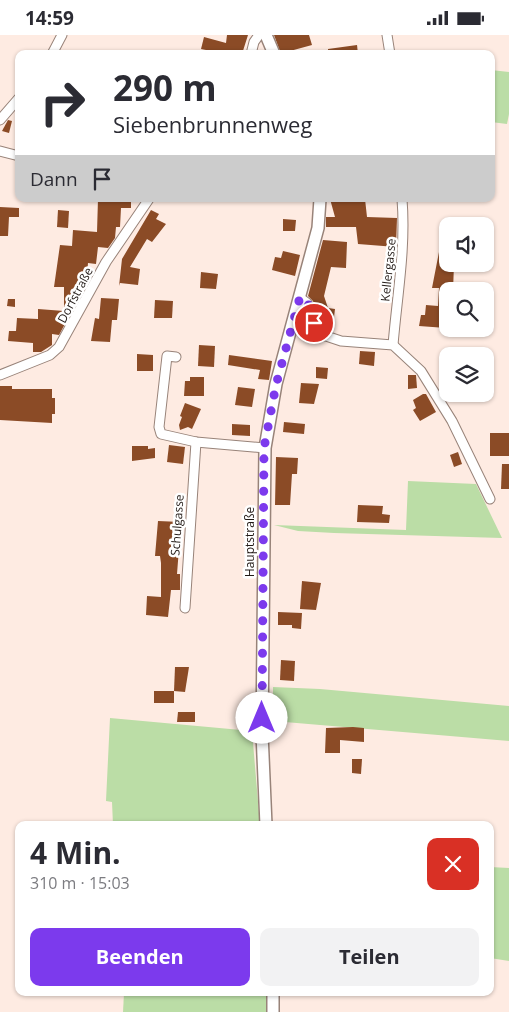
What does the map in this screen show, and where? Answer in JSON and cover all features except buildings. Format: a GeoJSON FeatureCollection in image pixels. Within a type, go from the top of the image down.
{"type":"FeatureCollection","features":[{"type":"Feature","properties":{"kind":"street"},"geometry":{"type":"LineString","coordinates":[[54,50],[62,35]]}},
{"type":"Feature","properties":{"kind":"street"},"geometry":{"type":"LineString","coordinates":[[252,50],[254,42],[259,35]]}},
{"type":"Feature","properties":{"kind":"street"},"geometry":{"type":"LineString","coordinates":[[266,35],[272,50]]}},
{"type":"Feature","properties":{"kind":"street"},"geometry":{"type":"LineString","coordinates":[[387,35],[389,50]]}},
{"type":"Feature","properties":{"kind":"street"},"geometry":{"type":"LineString","coordinates":[[0,118],[15,101]]}},
{"type":"Feature","properties":{"kind":"street"},"geometry":{"type":"LineString","coordinates":[[0,151],[15,155]]}},
{"type":"Feature","properties":{"kind":"street","name":"Dorfstraße"},"geometry":{"type":"LineString","coordinates":[[0,375],[50,355],[59,347],[106,262],[147,202]]}},
{"type":"Feature","properties":{"kind":"street","name":"Hauptstraße"},"geometry":{"type":"LineString","coordinates":[[266,821],[262,694],[264,448],[276,385],[318,228],[320,202]]}},
{"type":"Feature","properties":{"kind":"street","name":"Kellergasse"},"geometry":{"type":"LineString","coordinates":[[393,345],[398,280],[404,245],[402,202]]}},
{"type":"Feature","properties":{"kind":"street"},"geometry":{"type":"LineString","coordinates":[[300,297],[308,303],[314,323],[318,330],[326,336],[341,341],[393,345],[428,380],[468,450],[490,499]]}},
{"type":"Feature","properties":{"kind":"street"},"geometry":{"type":"LineString","coordinates":[[176,357],[168,356],[159,427],[161,434],[196,442],[264,448]]}},
{"type":"Feature","properties":{"kind":"street","name":"Schulgasse"},"geometry":{"type":"LineString","coordinates":[[185,609],[196,442]]}},
{"type":"Feature","properties":{"kind":"street"},"geometry":{"type":"LineString","coordinates":[[273,996],[273,1012]]}},
{"type":"Feature","properties":{"kind":"green space"},"geometry":{"type":"Polygon","coordinates":[[[495,70],[509,72],[509,114],[507,124],[495,122],[495,70]]]}},
{"type":"Feature","properties":{"kind":"green space"},"geometry":{"type":"Polygon","coordinates":[[[408,481],[476,484],[502,538],[298,531],[274,525],[406,530],[408,481]]]}},
{"type":"Feature","properties":{"kind":"green space"},"geometry":{"type":"Polygon","coordinates":[[[273,687],[320,689],[509,706],[509,741],[273,721],[273,687]]]}},
{"type":"Feature","properties":{"kind":"green space"},"geometry":{"type":"Polygon","coordinates":[[[110,718],[252,731],[260,821],[113,821],[112,802],[106,801],[110,718]]]}},
{"type":"Feature","properties":{"kind":"green space"},"geometry":{"type":"Polygon","coordinates":[[[494,867],[509,868],[509,961],[494,959],[494,867]]]}},
{"type":"Feature","properties":{"kind":"green space"},"geometry":{"type":"Polygon","coordinates":[[[124,996],[267,996],[267,1012],[123,1012],[124,996]]]}},
{"type":"Feature","properties":{"kind":"route"},"geometry":{"type":"LineString","coordinates":[[262,718],[264,448],[276,385],[300,297],[308,303],[314,323]]}}]}
